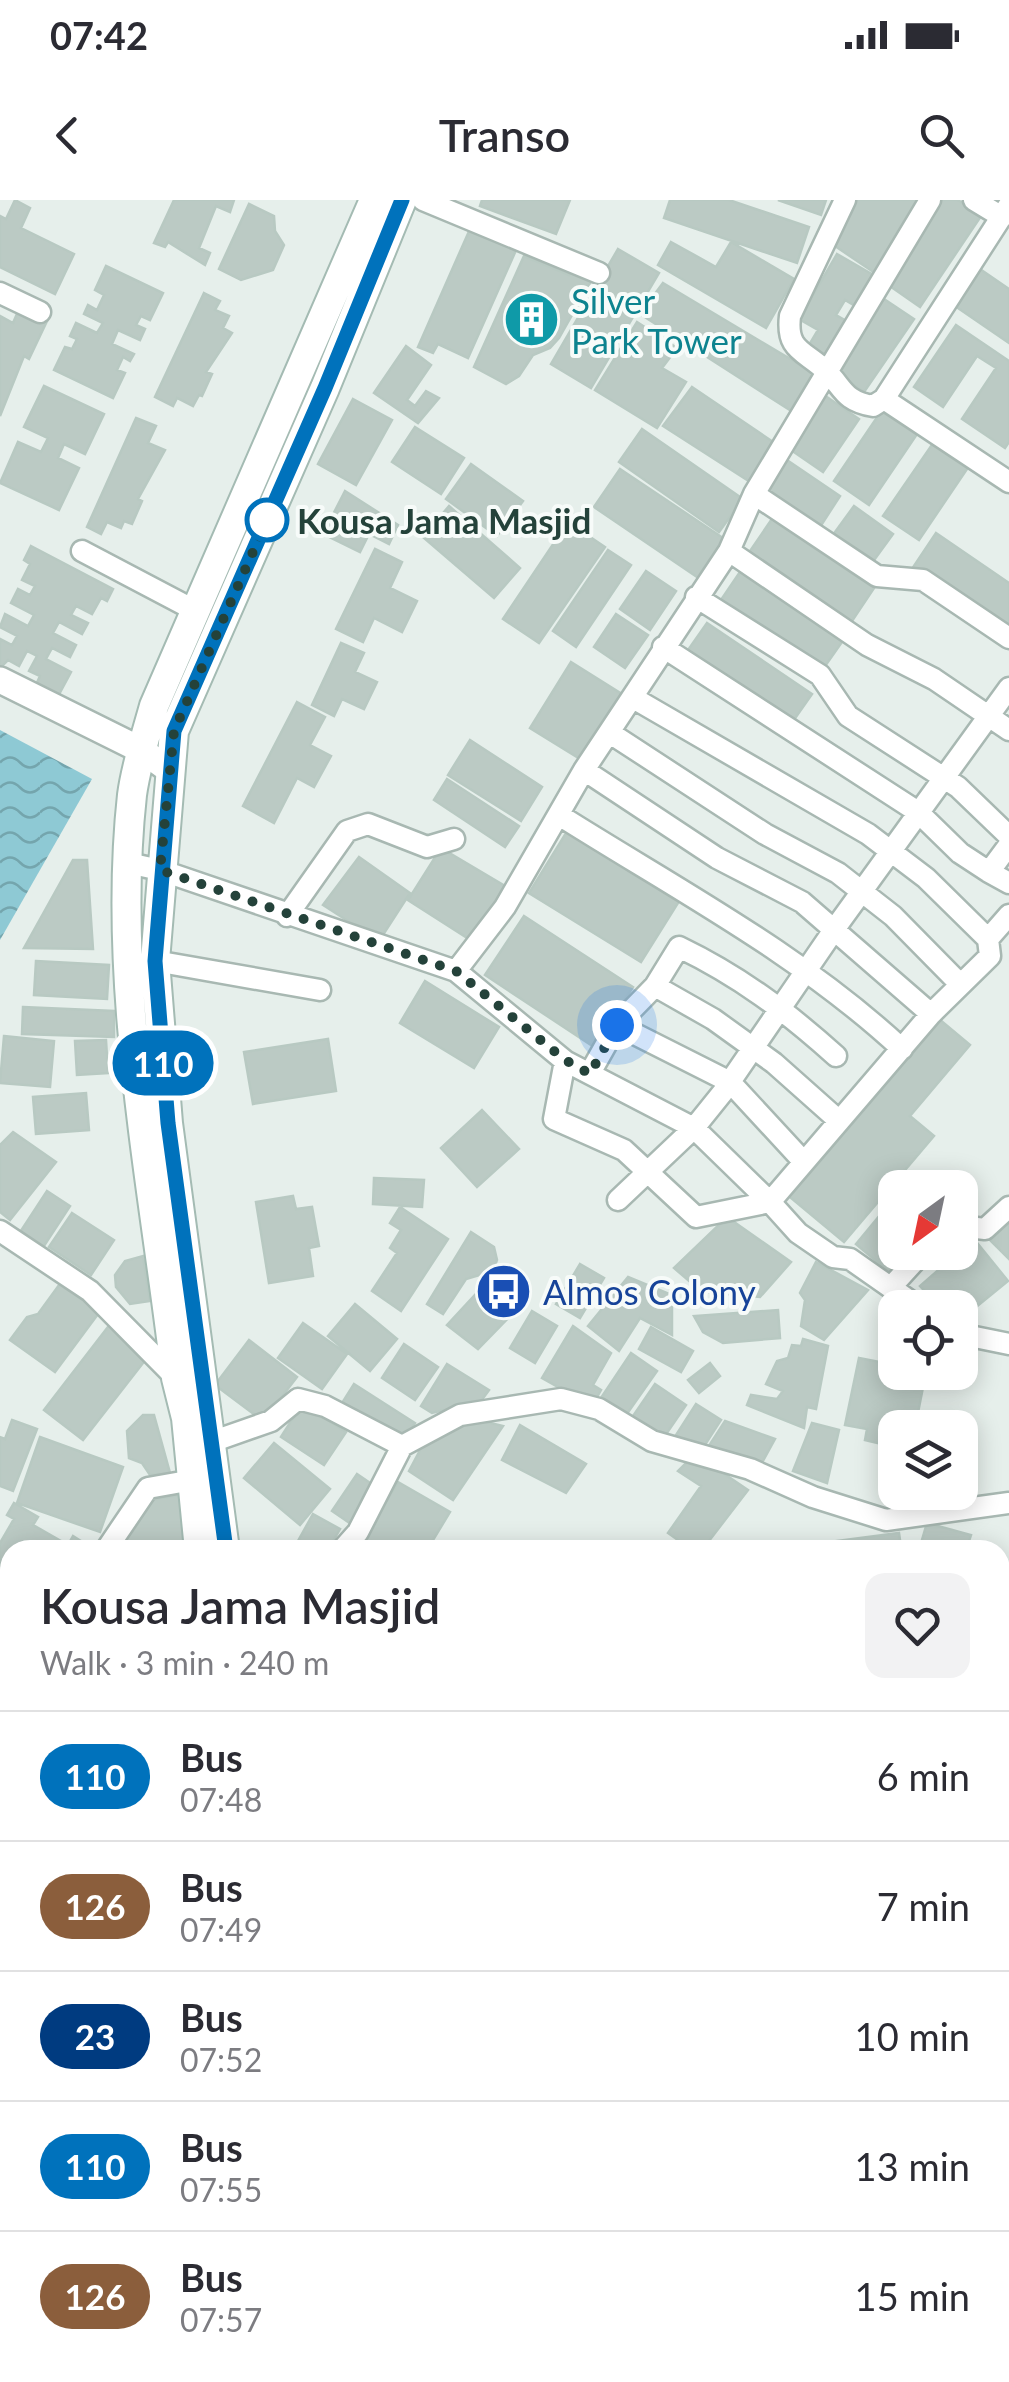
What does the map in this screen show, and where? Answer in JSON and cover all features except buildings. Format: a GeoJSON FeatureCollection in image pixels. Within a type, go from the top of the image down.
{"type":"FeatureCollection","features":[{"type":"Feature","properties":{"kind":"main road"},"geometry":{"type":"LineString","coordinates":[[198,1540],[140,1096],[127,919],[132,791],[154,706],[374,200]]}},
{"type":"Feature","properties":{"kind":"main road"},"geometry":{"type":"LineString","coordinates":[[225,1540],[168,1123],[155,961],[174,731],[332,373],[402,200]]}},
{"type":"Feature","properties":{"kind":"street"},"geometry":{"type":"LineString","coordinates":[[424,200],[599,273]]}},
{"type":"Feature","properties":{"kind":"street"},"geometry":{"type":"LineString","coordinates":[[846,200],[790,316],[788,335],[796,351],[828,372],[835,388],[860,404],[873,406],[884,399],[1005,211],[974,200]]}},
{"type":"Feature","properties":{"kind":"street"},"geometry":{"type":"LineString","coordinates":[[456,971],[504,907],[584,770],[729,551],[754,494],[930,200]]}},
{"type":"Feature","properties":{"kind":"street"},"geometry":{"type":"LineString","coordinates":[[0,293],[40,312]]}},
{"type":"Feature","properties":{"kind":"street"},"geometry":{"type":"LineString","coordinates":[[884,399],[1009,482]]}},
{"type":"Feature","properties":{"kind":"street"},"geometry":{"type":"LineString","coordinates":[[754,494],[878,576],[922,580],[1009,638]]}},
{"type":"Feature","properties":{"kind":"street"},"geometry":{"type":"LineString","coordinates":[[729,551],[867,646],[934,679],[1001,724]]}},
{"type":"Feature","properties":{"kind":"street"},"geometry":{"type":"LineString","coordinates":[[82,552],[196,611]]}},
{"type":"Feature","properties":{"kind":"street"},"geometry":{"type":"LineString","coordinates":[[696,597],[820,675],[848,716],[944,777],[987,810],[1009,836]]}},
{"type":"Feature","properties":{"kind":"street"},"geometry":{"type":"LineString","coordinates":[[663,647],[918,812],[960,853],[1009,883]]}},
{"type":"Feature","properties":{"kind":"street"},"geometry":{"type":"LineString","coordinates":[[0,680],[143,750],[169,770]]}},
{"type":"Feature","properties":{"kind":"street"},"geometry":{"type":"LineString","coordinates":[[618,1200],[694,1128],[730,1082],[944,777],[1001,724],[1009,688]]}},
{"type":"Feature","properties":{"kind":"street"},"geometry":{"type":"LineString","coordinates":[[565,1060],[554,1119],[624,1150],[696,1217],[770,1202],[931,1014],[990,956],[988,939],[926,878],[868,834],[634,699]]}},
{"type":"Feature","properties":{"kind":"street"},"geometry":{"type":"LineString","coordinates":[[610,734],[765,834],[838,873],[893,916],[959,983]]}},
{"type":"Feature","properties":{"kind":"street"},"geometry":{"type":"LineString","coordinates":[[584,770],[717,858],[802,902],[836,927],[931,1014]]}},
{"type":"Feature","properties":{"kind":"street"},"geometry":{"type":"LineString","coordinates":[[558,815],[806,971],[854,1004],[902,1048]]}},
{"type":"Feature","properties":{"kind":"street"},"geometry":{"type":"LineString","coordinates":[[287,916],[347,831],[368,824],[426,846],[454,839]]}},
{"type":"Feature","properties":{"kind":"street"},"geometry":{"type":"LineString","coordinates":[[989,872],[1009,845]]}},
{"type":"Feature","properties":{"kind":"street"},"geometry":{"type":"LineString","coordinates":[[128,864],[160,870],[456,971],[565,1060],[694,1128],[798,1233],[832,1257],[850,1259],[896,1290]]}},
{"type":"Feature","properties":{"kind":"street"},"geometry":{"type":"LineString","coordinates":[[988,939],[1009,915]]}},
{"type":"Feature","properties":{"kind":"street"},"geometry":{"type":"LineString","coordinates":[[590,1074],[617,1025],[655,986],[679,947],[737,976],[782,1007],[836,1056]]}},
{"type":"Feature","properties":{"kind":"street"},"geometry":{"type":"LineString","coordinates":[[155,961],[320,990]]}},
{"type":"Feature","properties":{"kind":"street"},"geometry":{"type":"LineString","coordinates":[[655,986],[754,1048],[838,1119]]}},
{"type":"Feature","properties":{"kind":"street"},"geometry":{"type":"LineString","coordinates":[[617,1025],[730,1082],[803,1162]]}},
{"type":"Feature","properties":{"kind":"street"},"geometry":{"type":"LineString","coordinates":[[978,1228],[985,1229],[1009,1208]]}},
{"type":"Feature","properties":{"kind":"street"},"geometry":{"type":"LineString","coordinates":[[0,1232],[90,1291],[176,1378]]}},
{"type":"Feature","properties":{"kind":"street"},"geometry":{"type":"LineString","coordinates":[[892,1287],[907,1270]]}},
{"type":"Feature","properties":{"kind":"street"},"geometry":{"type":"LineString","coordinates":[[978,1338],[1009,1344]]}},
{"type":"Feature","properties":{"kind":"street"},"geometry":{"type":"LineString","coordinates":[[214,1441],[271,1421],[298,1399],[324,1406],[402,1446]]}},
{"type":"Feature","properties":{"kind":"street"},"geometry":{"type":"LineString","coordinates":[[351,1540],[402,1446],[460,1415],[561,1399],[598,1409],[652,1441],[750,1469],[812,1497],[886,1520],[1009,1503]]}},
{"type":"Feature","properties":{"kind":"street"},"geometry":{"type":"LineString","coordinates":[[111,1540],[124,1516],[148,1488],[193,1480]]}},
{"type":"Feature","properties":{"kind":"water"},"geometry":{"type":"Polygon","coordinates":[[[0,730],[92,779],[0,940],[0,730]]]}},
{"type":"Feature","properties":{"kind":"bus line","name":"110"},"geometry":{"type":"LineString","coordinates":[[225,1540],[168,1123],[155,961],[174,731],[325,388],[402,200]]}},
{"type":"Feature","properties":{"kind":"place","name":"Silver Park Tower"},"geometry":{"type":"Point","coordinates":[532,320]}},
{"type":"Feature","properties":{"kind":"place","name":"Kousa Jama Masjid"},"geometry":{"type":"Point","coordinates":[267,520]}},
{"type":"Feature","properties":{"kind":"place","name":"Almos Colony"},"geometry":{"type":"Point","coordinates":[504,1291]}},
{"type":"Feature","properties":{"kind":"route"},"geometry":{"type":"LineString","coordinates":[[267,520],[174,731],[160,870],[456,971],[565,1060],[590,1074],[617,1025]]}}]}
